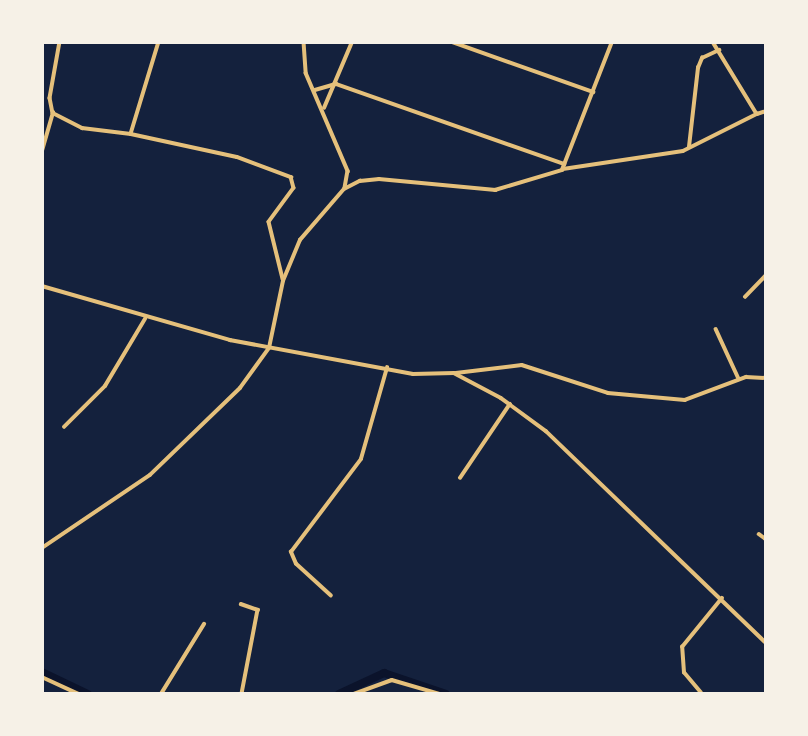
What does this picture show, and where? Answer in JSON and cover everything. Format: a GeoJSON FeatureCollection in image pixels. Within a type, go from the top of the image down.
{"type":"FeatureCollection","features":[{"type":"Feature","properties":{"kind":"street"},"geometry":{"type":"LineString","coordinates":[[42,151],[53,113],[50,98],[60,42]]}},
{"type":"Feature","properties":{"kind":"street"},"geometry":{"type":"LineString","coordinates":[[131,134],[159,42]]}},
{"type":"Feature","properties":{"kind":"street"},"geometry":{"type":"LineString","coordinates":[[304,42],[303,62],[348,171],[344,189]]}},
{"type":"Feature","properties":{"kind":"street"},"geometry":{"type":"LineString","coordinates":[[324,108],[352,42]]}},
{"type":"Feature","properties":{"kind":"street"},"geometry":{"type":"LineString","coordinates":[[452,42],[593,92]]}},
{"type":"Feature","properties":{"kind":"street"},"geometry":{"type":"LineString","coordinates":[[563,167],[612,42]]}},
{"type":"Feature","properties":{"kind":"street"},"geometry":{"type":"LineString","coordinates":[[713,42],[757,114]]}},
{"type":"Feature","properties":{"kind":"street"},"geometry":{"type":"LineString","coordinates":[[689,149],[698,68],[702,58],[719,50]]}},
{"type":"Feature","properties":{"kind":"street"},"geometry":{"type":"LineString","coordinates":[[315,90],[335,84],[563,167]]}},
{"type":"Feature","properties":{"kind":"street"},"geometry":{"type":"LineString","coordinates":[[42,548],[150,475],[240,387],[269,348],[284,281],[306,231],[344,189],[360,181],[379,180],[495,190],[563,167],[689,149],[766,111]]}},
{"type":"Feature","properties":{"kind":"street"},"geometry":{"type":"LineString","coordinates":[[53,113],[82,128],[131,134],[237,157],[291,177],[293,187],[269,222],[284,281]]}},
{"type":"Feature","properties":{"kind":"street"},"geometry":{"type":"LineString","coordinates":[[745,297],[766,275]]}},
{"type":"Feature","properties":{"kind":"street"},"geometry":{"type":"LineString","coordinates":[[42,286],[145,319],[269,348],[414,374],[454,373],[522,365],[608,393],[691,400],[739,379],[766,378]]}},
{"type":"Feature","properties":{"kind":"street"},"geometry":{"type":"LineString","coordinates":[[64,427],[105,386],[145,319]]}},
{"type":"Feature","properties":{"kind":"street"},"geometry":{"type":"LineString","coordinates":[[716,329],[739,379]]}},
{"type":"Feature","properties":{"kind":"street"},"geometry":{"type":"LineString","coordinates":[[331,596],[296,564],[291,552],[361,459],[387,368]]}},
{"type":"Feature","properties":{"kind":"street"},"geometry":{"type":"LineString","coordinates":[[454,373],[510,404],[565,448],[766,643]]}},
{"type":"Feature","properties":{"kind":"street"},"geometry":{"type":"LineString","coordinates":[[460,478],[510,404]]}},
{"type":"Feature","properties":{"kind":"street"},"geometry":{"type":"LineString","coordinates":[[759,534],[766,539]]}},
{"type":"Feature","properties":{"kind":"street"},"geometry":{"type":"LineString","coordinates":[[701,693],[684,673],[682,647],[722,598]]}},
{"type":"Feature","properties":{"kind":"street"},"geometry":{"type":"LineString","coordinates":[[241,604],[258,610],[242,694]]}},
{"type":"Feature","properties":{"kind":"street"},"geometry":{"type":"LineString","coordinates":[[160,694],[204,624]]}},
{"type":"Feature","properties":{"kind":"street"},"geometry":{"type":"LineString","coordinates":[[42,677],[79,694]]}},
{"type":"Feature","properties":{"kind":"street"},"geometry":{"type":"LineString","coordinates":[[354,694],[392,680],[440,694]]}},
{"type":"Feature","properties":{"kind":"waterway"},"geometry":{"type":"LineString","coordinates":[[42,672],[88,694]]}},
{"type":"Feature","properties":{"kind":"waterway"},"geometry":{"type":"LineString","coordinates":[[339,694],[384,673],[446,694]]}}]}
